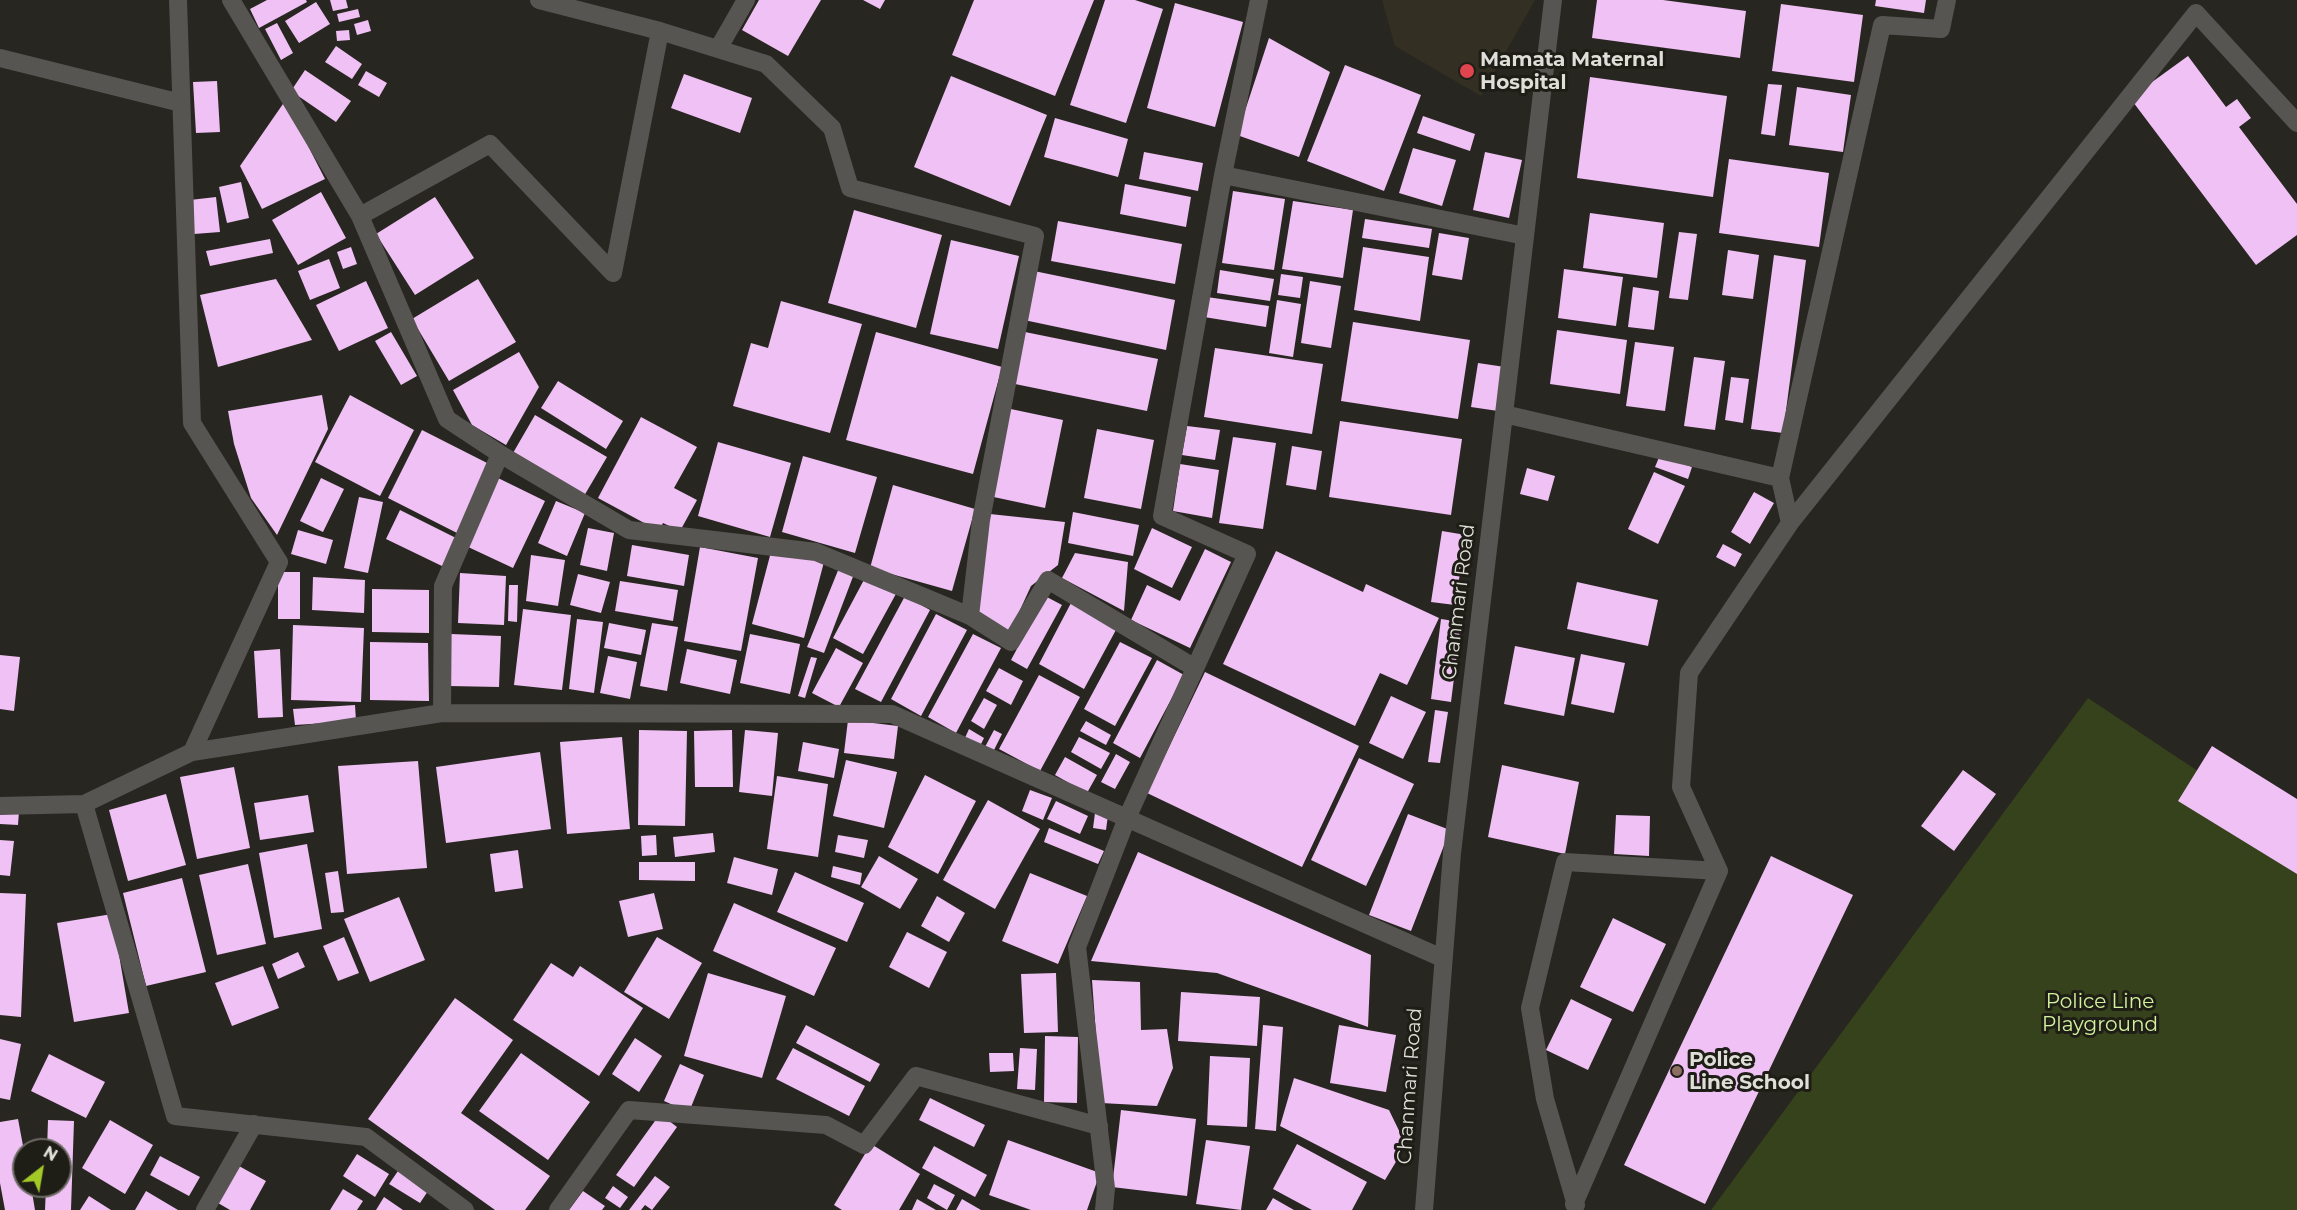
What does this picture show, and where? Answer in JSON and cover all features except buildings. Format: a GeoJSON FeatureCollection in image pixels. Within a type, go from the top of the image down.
{"type":"FeatureCollection","features":[{"type":"Feature","properties":{"kind":"street"},"geometry":{"type":"LineString","coordinates":[[178,0],[192,423],[279,562],[192,752]]}},
{"type":"Feature","properties":{"kind":"street"},"geometry":{"type":"LineString","coordinates":[[231,0],[360,216],[447,418],[500,454],[629,530],[816,552],[970,616],[1011,642],[1048,580],[1195,668]]}},
{"type":"Feature","properties":{"kind":"street"},"geometry":{"type":"LineString","coordinates":[[539,0],[565,3],[765,64],[832,128],[850,188],[1035,236],[981,520],[970,616]]}},
{"type":"Feature","properties":{"kind":"street"},"geometry":{"type":"LineString","coordinates":[[718,49],[746,0]]}},
{"type":"Feature","properties":{"kind":"street"},"geometry":{"type":"LineString","coordinates":[[1104,1210],[1106,1188],[1077,948],[1127,818],[1246,554],[1162,516],[1223,175],[1260,0]]}},
{"type":"Feature","properties":{"kind":"street","name":"Chanmari Road"},"geometry":{"type":"LineString","coordinates":[[1424,1210],[1452,853],[1553,0]]}},
{"type":"Feature","properties":{"kind":"street"},"geometry":{"type":"LineString","coordinates":[[1790,523],[1780,477],[1882,25],[1941,29],[1947,0]]}},
{"type":"Feature","properties":{"kind":"street"},"geometry":{"type":"LineString","coordinates":[[1579,1207],[1719,871],[1681,787],[1689,673],[1790,523],[2196,13],[2297,123]]}},
{"type":"Feature","properties":{"kind":"street"},"geometry":{"type":"LineString","coordinates":[[360,216],[490,144],[613,273],[660,31]]}},
{"type":"Feature","properties":{"kind":"street"},"geometry":{"type":"LineString","coordinates":[[0,58],[181,103]]}},
{"type":"Feature","properties":{"kind":"street"},"geometry":{"type":"LineString","coordinates":[[1223,175],[1525,236]]}},
{"type":"Feature","properties":{"kind":"street"},"geometry":{"type":"LineString","coordinates":[[1504,414],[1780,477]]}},
{"type":"Feature","properties":{"kind":"street"},"geometry":{"type":"LineString","coordinates":[[442,713],[443,586],[500,454]]}},
{"type":"Feature","properties":{"kind":"street"},"geometry":{"type":"LineString","coordinates":[[0,806],[84,804],[192,752],[442,713],[892,714],[1442,958]]}},
{"type":"Feature","properties":{"kind":"street"},"geometry":{"type":"LineString","coordinates":[[84,804],[175,1116],[366,1137],[465,1210]]}},
{"type":"Feature","properties":{"kind":"street"},"geometry":{"type":"LineString","coordinates":[[1579,1207],[1545,1099],[1530,1008],[1565,862],[1719,871]]}},
{"type":"Feature","properties":{"kind":"street"},"geometry":{"type":"LineString","coordinates":[[558,1210],[629,1110],[826,1125],[864,1145],[916,1076],[1099,1126]]}},
{"type":"Feature","properties":{"kind":"street"},"geometry":{"type":"LineString","coordinates":[[205,1210],[254,1124]]}},
{"type":"Feature","properties":{"kind":"shaded area","name":"Mamata Maternal Hospital"},"geometry":{"type":"Polygon","coordinates":[[[1382,0],[1535,0],[1481,96],[1395,46],[1382,0]]]}},
{"type":"Feature","properties":{"kind":"green space","name":"Police Line Playground"},"geometry":{"type":"Polygon","coordinates":[[[2088,698],[2297,837],[2297,1210],[1711,1210],[2088,698]]]}},
{"type":"Feature","properties":{"kind":"place","name":"Mamata Maternal Hospital"},"geometry":{"type":"Point","coordinates":[1467,71]}},
{"type":"Feature","properties":{"kind":"place","name":"Police Line School"},"geometry":{"type":"Point","coordinates":[1677,1071]}}]}
